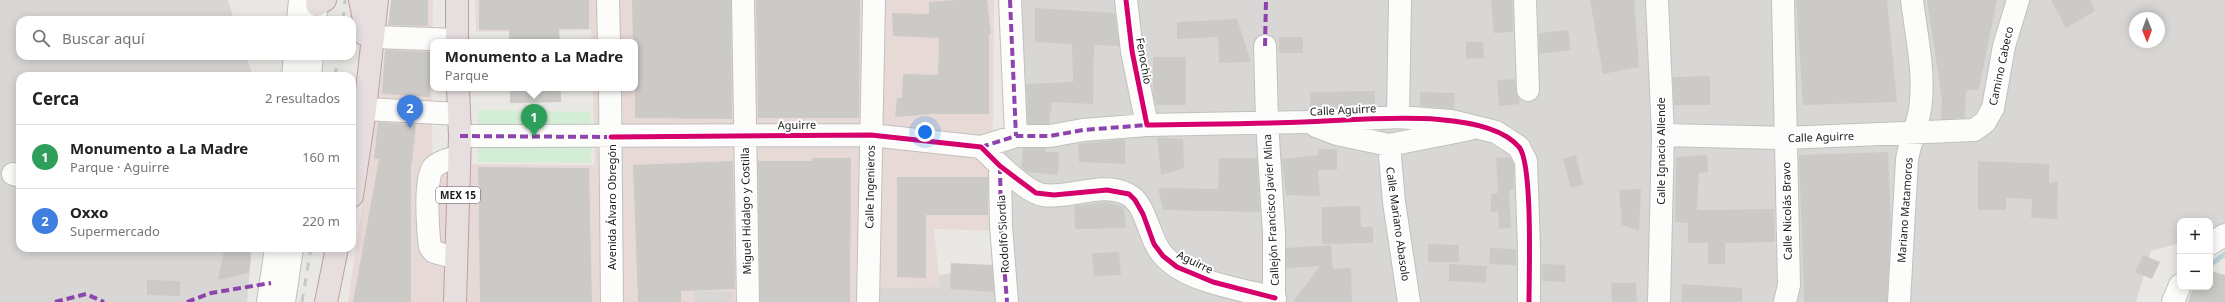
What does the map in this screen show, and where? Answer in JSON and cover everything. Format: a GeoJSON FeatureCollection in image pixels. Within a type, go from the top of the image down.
{"type":"FeatureCollection","features":[{"type":"Feature","properties":{"kind":"highway"},"geometry":{"type":"LineString","coordinates":[[356,99],[365,24],[360,0]]}},
{"type":"Feature","properties":{"kind":"highway"},"geometry":{"type":"LineString","coordinates":[[356,171],[366,110],[377,0]]}},
{"type":"Feature","properties":{"kind":"highway"},"geometry":{"type":"LineString","coordinates":[[456,1],[457,39]]}},
{"type":"Feature","properties":{"kind":"highway","name":"MEX 15"},"geometry":{"type":"LineString","coordinates":[[454,302],[459,147],[458,91]]}},
{"type":"Feature","properties":{"kind":"highway"},"geometry":{"type":"LineString","coordinates":[[326,302],[336,252]]}},
{"type":"Feature","properties":{"kind":"highway"},"geometry":{"type":"LineString","coordinates":[[334,302],[342,252]]}},
{"type":"Feature","properties":{"kind":"street"},"geometry":{"type":"LineString","coordinates":[[608,0],[609,39]]}},
{"type":"Feature","properties":{"kind":"street","name":"Miguel Hidalgo y Costilla"},"geometry":{"type":"LineString","coordinates":[[743,0],[744,136],[748,302]]}},
{"type":"Feature","properties":{"kind":"street","name":"Calle Ingenieros"},"geometry":{"type":"LineString","coordinates":[[868,302],[874,0]]}},
{"type":"Feature","properties":{"kind":"street"},"geometry":{"type":"LineString","coordinates":[[1010,0],[1016,136]]}},
{"type":"Feature","properties":{"kind":"street","name":"Fenochio"},"geometry":{"type":"LineString","coordinates":[[1126,0],[1132,51],[1147,125]]}},
{"type":"Feature","properties":{"kind":"street"},"geometry":{"type":"LineString","coordinates":[[1398,117],[1400,0]]}},
{"type":"Feature","properties":{"kind":"street"},"geometry":{"type":"LineString","coordinates":[[1525,0],[1528,90]]}},
{"type":"Feature","properties":{"kind":"street","name":"Calle Ignacio Allende"},"geometry":{"type":"LineString","coordinates":[[1656,0],[1663,135],[1659,302]]}},
{"type":"Feature","properties":{"kind":"street","name":"Calle Nicolás Bravo"},"geometry":{"type":"LineString","coordinates":[[1783,0],[1789,285],[1785,302]]}},
{"type":"Feature","properties":{"kind":"street","name":"Mariano Matamoros"},"geometry":{"type":"LineString","coordinates":[[1898,302],[1907,166],[1914,133],[1919,118],[1922,84],[1912,0]]}},
{"type":"Feature","properties":{"kind":"street","name":"Camino Cabeco"},"geometry":{"type":"LineString","coordinates":[[1978,128],[1993,108],[2004,46],[2018,0]]}},
{"type":"Feature","properties":{"kind":"street"},"geometry":{"type":"LineString","coordinates":[[303,16],[315,5]]}},
{"type":"Feature","properties":{"kind":"street"},"geometry":{"type":"LineString","coordinates":[[374,37],[430,40]]}},
{"type":"Feature","properties":{"kind":"street","name":"Callejón Francisco Javier Mina"},"geometry":{"type":"LineString","coordinates":[[1265,46],[1267,122],[1274,233],[1274,300]]}},
{"type":"Feature","properties":{"kind":"street"},"geometry":{"type":"LineString","coordinates":[[293,72],[295,60]]}},
{"type":"Feature","properties":{"kind":"street"},"geometry":{"type":"LineString","coordinates":[[310,72],[312,60]]}},
{"type":"Feature","properties":{"kind":"street","name":"Avenida Álvaro Obregón"},"geometry":{"type":"LineString","coordinates":[[610,91],[612,302]]}},
{"type":"Feature","properties":{"kind":"street"},"geometry":{"type":"LineString","coordinates":[[366,110],[459,114]]}},
{"type":"Feature","properties":{"kind":"street","name":"Calle Aguirre"},"geometry":{"type":"LineString","coordinates":[[1147,125],[1304,122],[1398,117],[1451,121],[1480,126],[1496,132],[1509,139],[1519,147],[1526,161],[1530,248],[1529,302]]}},
{"type":"Feature","properties":{"kind":"street","name":"Calle Aguirre"},"geometry":{"type":"LineString","coordinates":[[1304,122],[1337,134],[1389,145],[1480,126]]}},
{"type":"Feature","properties":{"kind":"street","name":"Aguirre"},"geometry":{"type":"LineString","coordinates":[[456,258],[434,252],[430,247],[428,191],[433,168],[459,147],[611,137],[871,135],[982,147],[1016,136],[1050,136],[1083,130],[1147,125]]}},
{"type":"Feature","properties":{"kind":"street","name":"Calle Aguirre"},"geometry":{"type":"LineString","coordinates":[[1663,135],[1785,138],[1966,132],[1978,128]]}},
{"type":"Feature","properties":{"kind":"street","name":"Calle Mariano Abasolo"},"geometry":{"type":"LineString","coordinates":[[1389,145],[1394,202],[1409,302]]}},
{"type":"Feature","properties":{"kind":"street"},"geometry":{"type":"LineString","coordinates":[[982,147],[1000,166]]}},
{"type":"Feature","properties":{"kind":"street","name":"Aguirre"},"geometry":{"type":"LineString","coordinates":[[1000,166],[1031,190],[1044,195],[1097,190],[1121,191],[1135,200],[1144,214],[1154,244],[1164,256],[1177,267],[1213,282],[1274,300]]}},
{"type":"Feature","properties":{"kind":"street","name":"Rodolfo Siordia"},"geometry":{"type":"LineString","coordinates":[[1000,166],[1001,226],[1007,302]]}},
{"type":"Feature","properties":{"kind":"street"},"geometry":{"type":"LineString","coordinates":[[2213,242],[2225,235]]}},
{"type":"Feature","properties":{"kind":"street"},"geometry":{"type":"LineString","coordinates":[[268,302],[275,252]]}},
{"type":"Feature","properties":{"kind":"street"},"geometry":{"type":"LineString","coordinates":[[284,302],[291,252]]}},
{"type":"Feature","properties":{"kind":"street"},"geometry":{"type":"LineString","coordinates":[[2173,302],[2178,290]]}},
{"type":"Feature","properties":{"kind":"shaded area"},"geometry":{"type":"Polygon","coordinates":[[[0,0],[228,0],[233,16],[16,16],[16,60],[247,60],[252,72],[16,72],[16,252],[252,252],[247,302],[0,302],[0,0]]]}},
{"type":"Feature","properties":{"kind":"shaded area"},"geometry":{"type":"Polygon","coordinates":[[[392,0],[433,0],[433,39],[430,39],[430,91],[432,91],[432,164],[595,165],[593,91],[638,91],[638,39],[592,39],[591,30],[476,32],[475,0],[994,0],[992,231],[934,229],[940,287],[856,289],[856,302],[348,302],[392,0]]]}},
{"type":"Feature","properties":{"kind":"shaded area"},"geometry":{"type":"Polygon","coordinates":[[[1007,0],[2225,0],[2225,230],[2213,233],[2213,218],[2177,218],[2177,244],[2151,251],[2136,302],[856,302],[856,289],[1001,265],[1007,0]]]}},
{"type":"Feature","properties":{"kind":"shaded area"},"geometry":{"type":"Polygon","coordinates":[[[694,291],[732,292],[732,302],[694,302],[694,291]]]}},
{"type":"Feature","properties":{"kind":"green space"},"geometry":{"type":"Polygon","coordinates":[[[478,110],[590,112],[591,163],[478,162],[478,110]]]}},
{"type":"Feature","properties":{"kind":"building"},"geometry":{"type":"Polygon","coordinates":[[[391,0],[428,0],[428,26],[388,25],[391,0]]]}},
{"type":"Feature","properties":{"kind":"building"},"geometry":{"type":"Polygon","coordinates":[[[479,0],[589,0],[589,29],[559,29],[560,39],[509,39],[509,30],[479,30],[479,0]]]}},
{"type":"Feature","properties":{"kind":"building"},"geometry":{"type":"Polygon","coordinates":[[[632,0],[731,0],[732,119],[635,118],[635,91],[638,91],[638,39],[633,39],[632,0]]]}},
{"type":"Feature","properties":{"kind":"building"},"geometry":{"type":"Polygon","coordinates":[[[756,0],[860,0],[859,118],[758,118],[756,0]]]}},
{"type":"Feature","properties":{"kind":"building"},"geometry":{"type":"Polygon","coordinates":[[[987,0],[991,34],[989,34],[989,114],[932,114],[895,117],[897,98],[902,98],[903,74],[938,75],[939,38],[893,36],[892,13],[929,14],[929,2],[987,0]]]}},
{"type":"Feature","properties":{"kind":"building"},"geometry":{"type":"Polygon","coordinates":[[[1491,0],[1512,0],[1513,32],[1494,33],[1491,0]]]}},
{"type":"Feature","properties":{"kind":"building"},"geometry":{"type":"Polygon","coordinates":[[[1590,0],[1634,0],[1639,67],[1603,74],[1590,0]]]}},
{"type":"Feature","properties":{"kind":"building"},"geometry":{"type":"Polygon","coordinates":[[[1796,0],[1887,0],[1897,102],[1803,105],[1796,0]]]}},
{"type":"Feature","properties":{"kind":"building"},"geometry":{"type":"Polygon","coordinates":[[[1927,0],[1997,0],[1979,89],[1966,91],[1965,118],[1941,119],[1942,100],[1927,0]]]}},
{"type":"Feature","properties":{"kind":"building"},"geometry":{"type":"Polygon","coordinates":[[[2051,0],[2090,0],[2095,11],[2066,28],[2051,0]]]}},
{"type":"Feature","properties":{"kind":"building"},"geometry":{"type":"Polygon","coordinates":[[[1035,8],[1115,13],[1119,46],[1094,45],[1093,104],[1052,102],[1049,124],[1028,124],[1026,84],[1073,82],[1072,44],[1035,42],[1035,8]]]}},
{"type":"Feature","properties":{"kind":"building"},"geometry":{"type":"Polygon","coordinates":[[[1237,19],[1251,62],[1219,63],[1218,37],[1177,39],[1177,22],[1237,19]]]}},
{"type":"Feature","properties":{"kind":"building"},"geometry":{"type":"Polygon","coordinates":[[[1568,30],[1571,50],[1539,54],[1539,33],[1568,30]]]}},
{"type":"Feature","properties":{"kind":"building"},"geometry":{"type":"Polygon","coordinates":[[[1279,37],[1303,37],[1303,53],[1279,53],[1279,37]]]}},
{"type":"Feature","properties":{"kind":"building"},"geometry":{"type":"Polygon","coordinates":[[[1466,42],[1483,42],[1484,58],[1466,59],[1466,42]]]}},
{"type":"Feature","properties":{"kind":"building"},"geometry":{"type":"Polygon","coordinates":[[[385,50],[430,52],[430,97],[382,94],[385,50]]]}},
{"type":"Feature","properties":{"kind":"building"},"geometry":{"type":"Polygon","coordinates":[[[1153,57],[1186,57],[1186,105],[1156,105],[1153,93],[1153,57]]]}},
{"type":"Feature","properties":{"kind":"building"},"geometry":{"type":"Polygon","coordinates":[[[1710,76],[1710,105],[1674,105],[1673,77],[1710,76]]]}},
{"type":"Feature","properties":{"kind":"building"},"geometry":{"type":"Polygon","coordinates":[[[1515,79],[1516,91],[1520,104],[1499,106],[1497,80],[1515,79]]]}},
{"type":"Feature","properties":{"kind":"building"},"geometry":{"type":"Polygon","coordinates":[[[510,91],[561,91],[561,102],[510,103],[510,91]]]}},
{"type":"Feature","properties":{"kind":"building"},"geometry":{"type":"Polygon","coordinates":[[[1375,91],[1375,106],[1310,109],[1310,92],[1375,91]]]}},
{"type":"Feature","properties":{"kind":"building"},"geometry":{"type":"Polygon","coordinates":[[[1420,92],[1455,93],[1454,109],[1420,106],[1420,92]]]}},
{"type":"Feature","properties":{"kind":"building"},"geometry":{"type":"Polygon","coordinates":[[[378,122],[416,125],[411,163],[411,302],[353,302],[379,159],[374,159],[378,122]]]}},
{"type":"Feature","properties":{"kind":"building"},"geometry":{"type":"Polygon","coordinates":[[[1157,137],[1183,139],[1184,168],[1161,175],[1157,137]]]}},
{"type":"Feature","properties":{"kind":"building"},"geometry":{"type":"Polygon","coordinates":[[[1125,139],[1125,164],[1079,162],[1078,144],[1125,139]]]}},
{"type":"Feature","properties":{"kind":"building"},"geometry":{"type":"Polygon","coordinates":[[[1023,148],[1046,148],[1045,152],[1059,152],[1058,175],[1027,172],[1021,167],[1023,148]]]}},
{"type":"Feature","properties":{"kind":"building"},"geometry":{"type":"Polygon","coordinates":[[[1318,149],[1337,149],[1337,170],[1318,170],[1320,196],[1286,195],[1282,159],[1318,155],[1318,149]]]}},
{"type":"Feature","properties":{"kind":"building"},"geometry":{"type":"Polygon","coordinates":[[[1888,152],[1891,222],[1887,302],[1804,302],[1799,155],[1888,152]]]}},
{"type":"Feature","properties":{"kind":"building"},"geometry":{"type":"Polygon","coordinates":[[[1576,155],[1583,185],[1571,188],[1563,159],[1576,155]]]}},
{"type":"Feature","properties":{"kind":"building"},"geometry":{"type":"Polygon","coordinates":[[[1707,155],[1708,172],[1699,173],[1697,210],[1774,209],[1775,242],[1725,243],[1725,264],[1708,264],[1708,243],[1688,243],[1688,223],[1675,222],[1676,157],[1707,155]]]}},
{"type":"Feature","properties":{"kind":"building"},"geometry":{"type":"Polygon","coordinates":[[[1510,157],[1514,164],[1514,189],[1509,190],[1511,228],[1499,229],[1498,211],[1491,212],[1491,194],[1498,193],[1496,158],[1510,157]]]}},
{"type":"Feature","properties":{"kind":"building"},"geometry":{"type":"Polygon","coordinates":[[[812,158],[851,158],[850,302],[760,302],[758,161],[812,161],[812,158]]]}},
{"type":"Feature","properties":{"kind":"building"},"geometry":{"type":"Polygon","coordinates":[[[1219,158],[1257,158],[1260,212],[1163,210],[1158,188],[1218,189],[1219,158]]]}},
{"type":"Feature","properties":{"kind":"building"},"geometry":{"type":"Polygon","coordinates":[[[733,161],[735,289],[681,291],[681,302],[638,302],[633,165],[733,161]]]}},
{"type":"Feature","properties":{"kind":"building"},"geometry":{"type":"Polygon","coordinates":[[[1978,161],[2049,164],[2049,183],[2058,182],[2057,219],[2031,218],[2032,199],[2006,198],[2006,210],[1978,210],[1978,161]]]}},
{"type":"Feature","properties":{"kind":"building"},"geometry":{"type":"Polygon","coordinates":[[[478,167],[589,168],[592,302],[480,302],[478,167]]]}},
{"type":"Feature","properties":{"kind":"building"},"geometry":{"type":"Polygon","coordinates":[[[897,177],[988,177],[988,215],[926,215],[926,278],[897,277],[897,177]]]}},
{"type":"Feature","properties":{"kind":"building"},"geometry":{"type":"Polygon","coordinates":[[[1641,189],[1639,231],[1622,225],[1619,190],[1641,189]]]}},
{"type":"Feature","properties":{"kind":"building"},"geometry":{"type":"Polygon","coordinates":[[[1106,202],[1124,207],[1126,228],[1075,229],[1074,206],[1106,202]]]}},
{"type":"Feature","properties":{"kind":"building"},"geometry":{"type":"Polygon","coordinates":[[[1360,206],[1361,227],[1373,227],[1373,243],[1322,244],[1322,207],[1360,206]]]}},
{"type":"Feature","properties":{"kind":"building"},"geometry":{"type":"Polygon","coordinates":[[[1428,244],[1459,245],[1459,262],[1428,262],[1428,244]]]}},
{"type":"Feature","properties":{"kind":"building"},"geometry":{"type":"Polygon","coordinates":[[[1331,245],[1333,269],[1351,268],[1352,302],[1293,302],[1320,266],[1286,268],[1286,248],[1331,245]]]}},
{"type":"Feature","properties":{"kind":"building"},"geometry":{"type":"Polygon","coordinates":[[[1490,248],[1516,249],[1516,265],[1489,264],[1490,248]]]}},
{"type":"Feature","properties":{"kind":"building"},"geometry":{"type":"Polygon","coordinates":[[[224,252],[251,252],[249,273],[218,280],[224,252]]]}},
{"type":"Feature","properties":{"kind":"building"},"geometry":{"type":"Polygon","coordinates":[[[1119,252],[1121,275],[1094,276],[1092,253],[1119,252]]]}},
{"type":"Feature","properties":{"kind":"building"},"geometry":{"type":"Polygon","coordinates":[[[2143,255],[2160,262],[2152,279],[2135,272],[2143,255]]]}},
{"type":"Feature","properties":{"kind":"building"},"geometry":{"type":"Polygon","coordinates":[[[951,263],[992,265],[994,292],[950,289],[951,263]]]}},
{"type":"Feature","properties":{"kind":"building"},"geometry":{"type":"Polygon","coordinates":[[[1449,264],[1487,266],[1486,283],[1449,281],[1449,264]]]}},
{"type":"Feature","properties":{"kind":"building"},"geometry":{"type":"Polygon","coordinates":[[[1542,264],[1565,265],[1566,282],[1542,281],[1542,264]]]}},
{"type":"Feature","properties":{"kind":"building"},"geometry":{"type":"Polygon","coordinates":[[[2213,272],[2225,275],[2225,302],[2188,302],[2192,290],[2213,290],[2213,272]]]}},
{"type":"Feature","properties":{"kind":"building"},"geometry":{"type":"Polygon","coordinates":[[[147,280],[180,281],[180,296],[147,295],[147,280]]]}},
{"type":"Feature","properties":{"kind":"building"},"geometry":{"type":"Polygon","coordinates":[[[1611,283],[1636,283],[1637,302],[1612,302],[1611,283]]]}},
{"type":"Feature","properties":{"kind":"building"},"geometry":{"type":"Polygon","coordinates":[[[1682,284],[1742,288],[1742,302],[1681,302],[1682,284]]]}},
{"type":"Feature","properties":{"kind":"waterway"},"geometry":{"type":"LineString","coordinates":[[2213,263],[2225,254]]}},
{"type":"Feature","properties":{"kind":"railway"},"geometry":{"type":"LineString","coordinates":[[343,16],[345,0]]}},
{"type":"Feature","properties":{"kind":"railway"},"geometry":{"type":"LineString","coordinates":[[336,72],[337,60]]}},
{"type":"Feature","properties":{"kind":"railway"},"geometry":{"type":"LineString","coordinates":[[302,302],[310,252]]}},
{"type":"Feature","properties":{"kind":"marked path"},"geometry":{"type":"LineString","coordinates":[[1010,0],[1016,136]]}},
{"type":"Feature","properties":{"kind":"marked path"},"geometry":{"type":"LineString","coordinates":[[1265,46],[1266,0]]}},
{"type":"Feature","properties":{"kind":"marked path"},"geometry":{"type":"LineString","coordinates":[[981,147],[1016,136],[1050,136],[1083,130],[1147,125]]}},
{"type":"Feature","properties":{"kind":"marked path"},"geometry":{"type":"LineString","coordinates":[[460,136],[611,137]]}},
{"type":"Feature","properties":{"kind":"marked path"},"geometry":{"type":"LineString","coordinates":[[1000,166],[1001,226],[1007,302]]}},
{"type":"Feature","properties":{"kind":"marked path"},"geometry":{"type":"LineString","coordinates":[[187,302],[211,293],[271,283]]}},
{"type":"Feature","properties":{"kind":"marked path"},"geometry":{"type":"LineString","coordinates":[[55,302],[86,294],[104,302]]}},
{"type":"Feature","properties":{"kind":"cycle path"},"geometry":{"type":"LineString","coordinates":[[1126,0],[1132,51],[1147,125],[1417,118],[1449,120],[1478,125],[1502,134],[1519,147],[1523,157],[1526,174],[1530,245],[1529,302]]}},
{"type":"Feature","properties":{"kind":"cycle path"},"geometry":{"type":"LineString","coordinates":[[611,137],[871,135],[981,147],[1000,166],[1036,193],[1054,195],[1107,190],[1129,194],[1135,200],[1143,214],[1154,244],[1163,256],[1177,267],[1213,282],[1275,298]]}},
{"type":"Feature","properties":{"kind":"place","name":"Oxxo"},"geometry":{"type":"Point","coordinates":[410,128]}},
{"type":"Feature","properties":{"kind":"place","name":"Monumento a La Madre"},"geometry":{"type":"Point","coordinates":[534,137]}}]}
